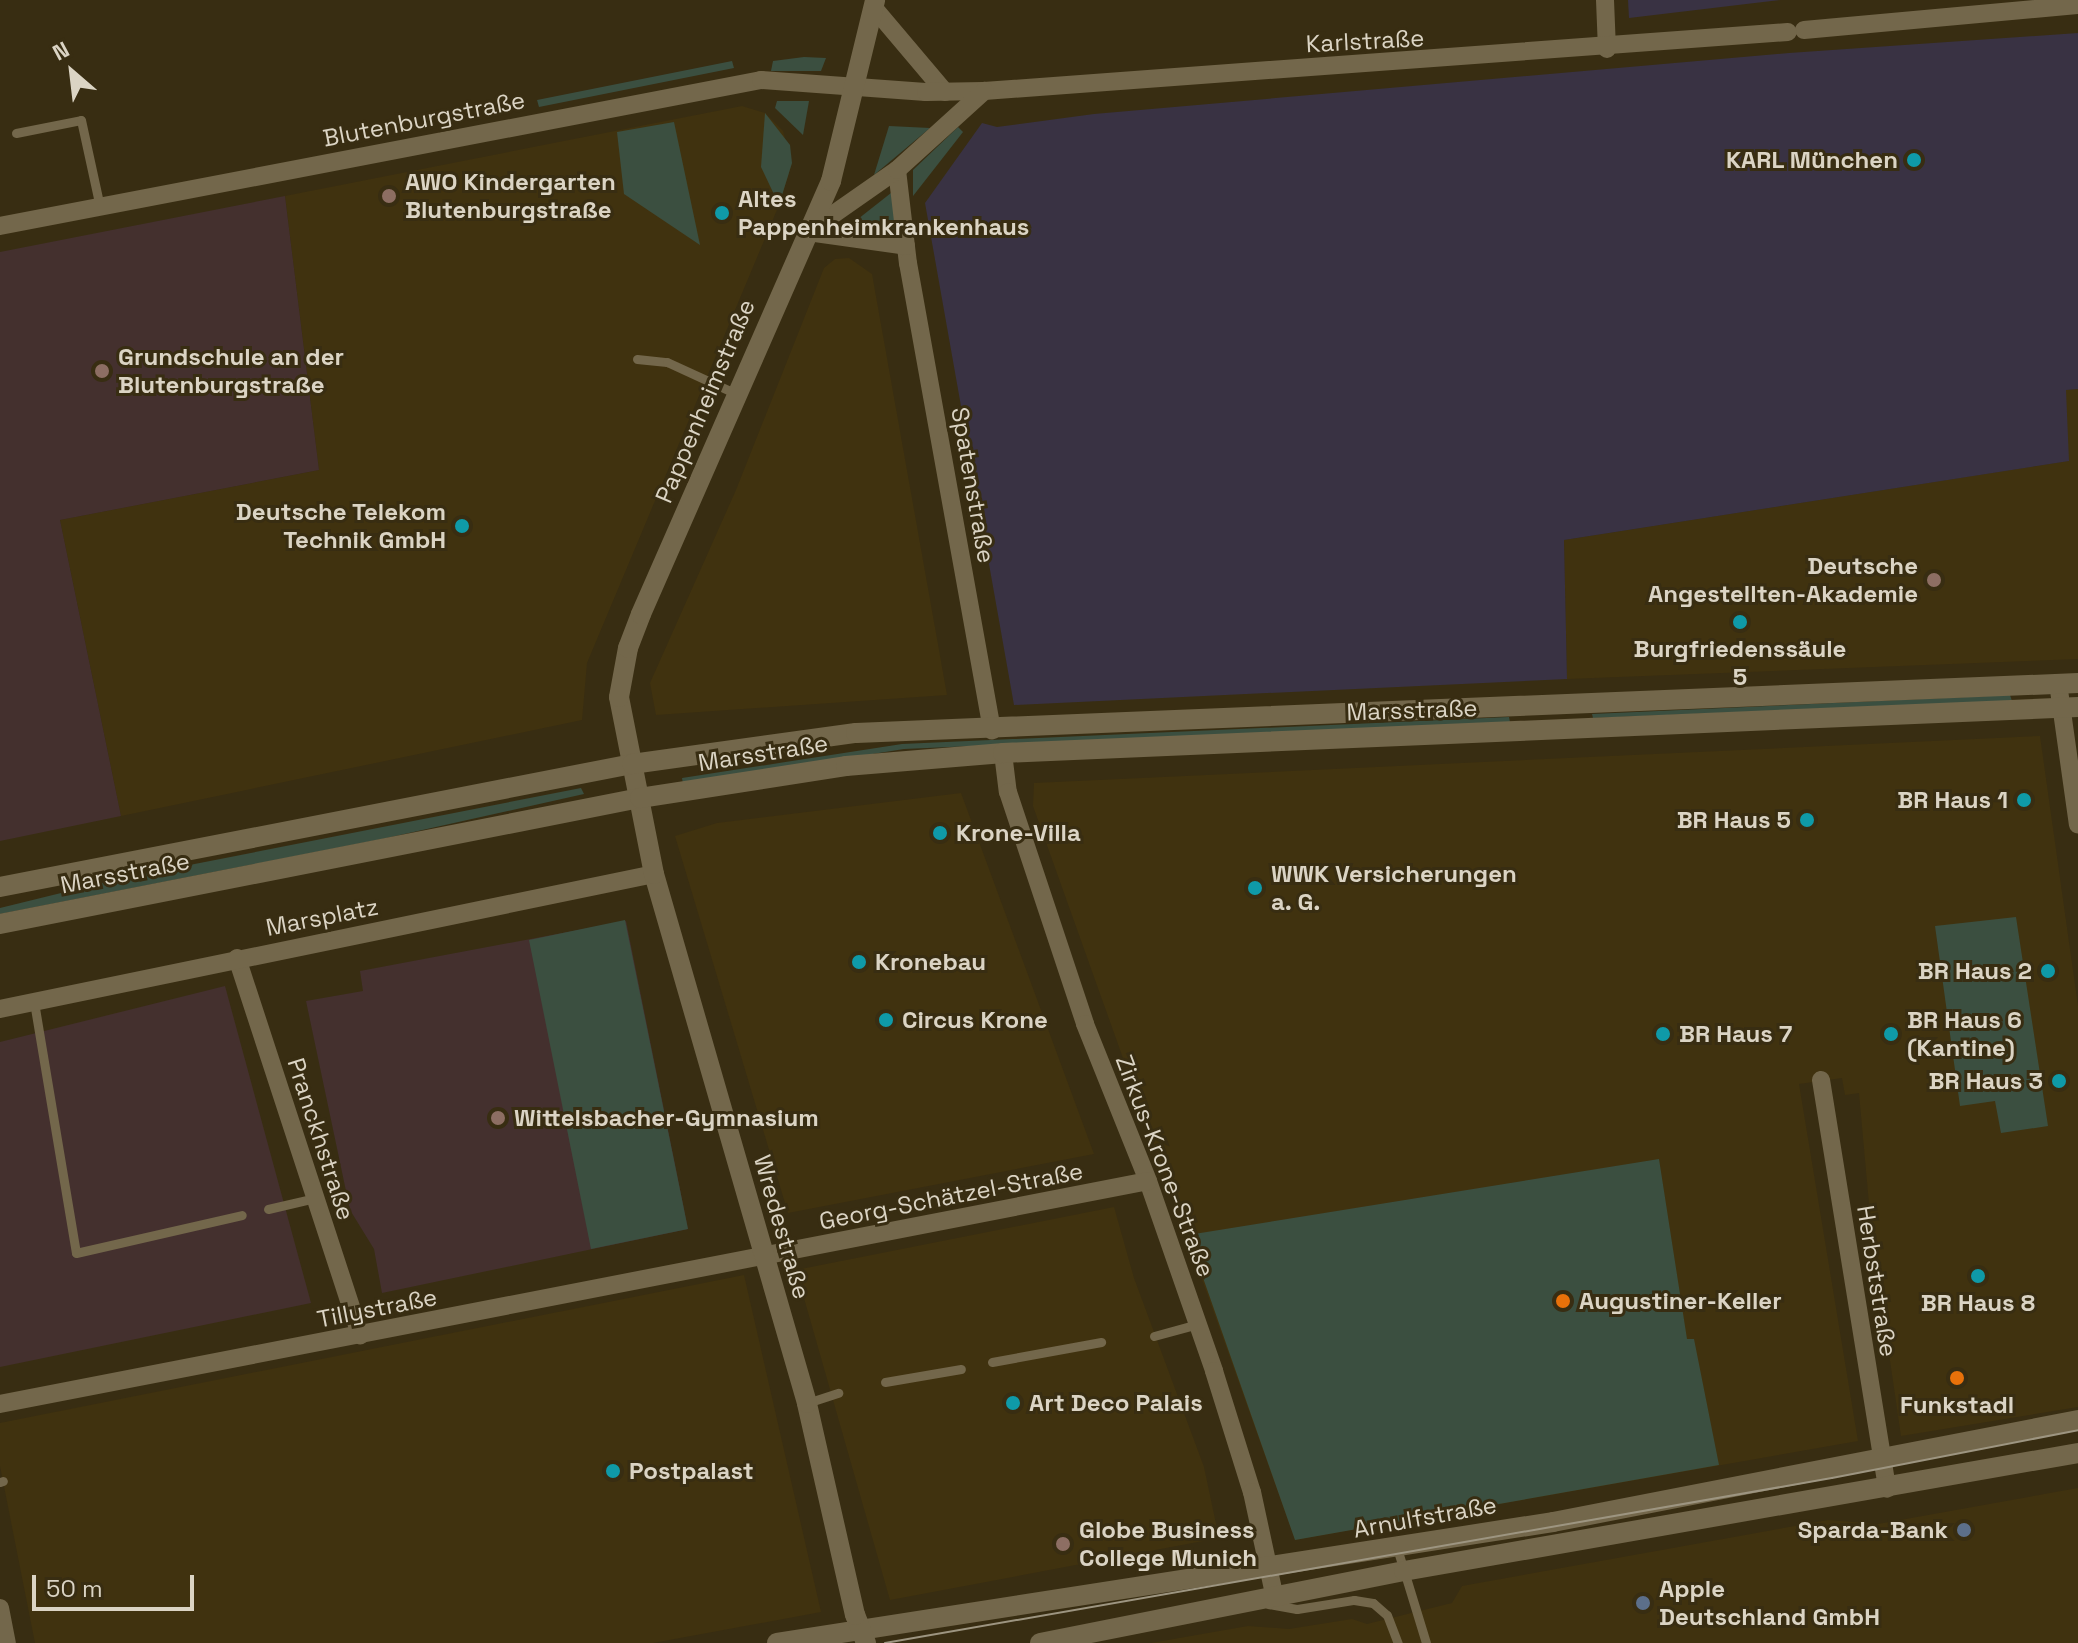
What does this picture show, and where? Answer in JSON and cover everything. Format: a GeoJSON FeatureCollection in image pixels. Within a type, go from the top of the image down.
{"type":"FeatureCollection","features":[{"type":"Feature","properties":{"kind":"main road","name":"Pappenheimstraße"},"geometry":{"type":"LineString","coordinates":[[645,826],[619,697],[628,648],[831,181],[858,86],[874,4]]}},
{"type":"Feature","properties":{"kind":"main road","name":"Marsstraße"},"geometry":{"type":"LineString","coordinates":[[0,887],[632,764],[856,733],[992,731],[2068,683]]}},
{"type":"Feature","properties":{"kind":"main road","name":"Marsstraße"},"geometry":{"type":"LineString","coordinates":[[0,924],[640,798],[846,766],[1003,753],[2069,707]]}},
{"type":"Feature","properties":{"kind":"main road","name":"Wredestraße"},"geometry":{"type":"LineString","coordinates":[[645,826],[654,874],[807,1403],[863,1635]]}},
{"type":"Feature","properties":{"kind":"main road","name":"Arnulfstraße"},"geometry":{"type":"LineString","coordinates":[[777,1643],[863,1635],[1270,1565],[1397,1548],[2078,1420]]}},
{"type":"Feature","properties":{"kind":"main road","name":"Arnulfstraße"},"geometry":{"type":"LineString","coordinates":[[1040,1643],[1404,1571],[1887,1489],[2078,1453]]}},
{"type":"Feature","properties":{"kind":"street"},"geometry":{"type":"LineString","coordinates":[[1605,0],[1607,49]]}},
{"type":"Feature","properties":{"kind":"street"},"geometry":{"type":"LineString","coordinates":[[874,4],[945,92]]}},
{"type":"Feature","properties":{"kind":"street","name":"Karlstraße"},"geometry":{"type":"LineString","coordinates":[[858,86],[945,92],[984,91],[1607,49],[2078,5]]}},
{"type":"Feature","properties":{"kind":"street","name":"Blutenburgstraße"},"geometry":{"type":"LineString","coordinates":[[0,226],[738,83],[858,86]]}},
{"type":"Feature","properties":{"kind":"street"},"geometry":{"type":"LineString","coordinates":[[808,232],[897,170],[984,91]]}},
{"type":"Feature","properties":{"kind":"street","name":"Spatenstraße"},"geometry":{"type":"LineString","coordinates":[[897,170],[906,246],[992,731]]}},
{"type":"Feature","properties":{"kind":"street"},"geometry":{"type":"LineString","coordinates":[[808,232],[906,246]]}},
{"type":"Feature","properties":{"kind":"street"},"geometry":{"type":"LineString","coordinates":[[2068,683],[2078,825]]}},
{"type":"Feature","properties":{"kind":"street"},"geometry":{"type":"LineString","coordinates":[[1544,705],[1545,730]]}},
{"type":"Feature","properties":{"kind":"street","name":"Zirkus-Krone-Straße"},"geometry":{"type":"LineString","coordinates":[[1003,753],[1008,792],[1085,1024],[1148,1181],[1198,1324],[1252,1492],[1275,1598]]}},
{"type":"Feature","properties":{"kind":"street","name":"Marsplatz"},"geometry":{"type":"LineString","coordinates":[[0,1009],[654,874]]}},
{"type":"Feature","properties":{"kind":"street","name":"Pranckhstraße"},"geometry":{"type":"LineString","coordinates":[[237,958],[362,1343]]}},
{"type":"Feature","properties":{"kind":"street","name":"Herbststraße"},"geometry":{"type":"LineString","coordinates":[[1821,1080],[1887,1489]]}},
{"type":"Feature","properties":{"kind":"street","name":"Georg-Schätzel-Straße"},"geometry":{"type":"LineString","coordinates":[[764,1258],[1148,1181]]}},
{"type":"Feature","properties":{"kind":"street","name":"Tillystraße"},"geometry":{"type":"LineString","coordinates":[[0,1404],[362,1343],[764,1258]]}},
{"type":"Feature","properties":{"kind":"street"},"geometry":{"type":"LineString","coordinates":[[0,1608],[7,1643]]}},
{"type":"Feature","properties":{"kind":"lane"},"geometry":{"type":"LineString","coordinates":[[16,133],[81,120],[100,207]]}},
{"type":"Feature","properties":{"kind":"lane"},"geometry":{"type":"LineString","coordinates":[[637,359],[667,362],[737,394]]}},
{"type":"Feature","properties":{"kind":"lane"},"geometry":{"type":"LineString","coordinates":[[34,1002],[76,1253],[242,1215]]}},
{"type":"Feature","properties":{"kind":"lane"},"geometry":{"type":"LineString","coordinates":[[268,1209],[315,1198]]}},
{"type":"Feature","properties":{"kind":"lane"},"geometry":{"type":"LineString","coordinates":[[1154,1336],[1198,1324]]}},
{"type":"Feature","properties":{"kind":"lane"},"geometry":{"type":"LineString","coordinates":[[992,1362],[1101,1342]]}},
{"type":"Feature","properties":{"kind":"lane"},"geometry":{"type":"LineString","coordinates":[[885,1382],[961,1369]]}},
{"type":"Feature","properties":{"kind":"lane"},"geometry":{"type":"LineString","coordinates":[[807,1403],[838,1393]]}},
{"type":"Feature","properties":{"kind":"lane"},"geometry":{"type":"LineString","coordinates":[[1397,1548],[1426,1643]]}},
{"type":"Feature","properties":{"kind":"lane"},"geometry":{"type":"LineString","coordinates":[[1241,1604],[1297,1609],[1354,1600],[1373,1603],[1387,1615],[1398,1643]]}},
{"type":"Feature","properties":{"kind":"shaded area"},"geometry":{"type":"Polygon","coordinates":[[[1628,0],[1781,0],[1629,18],[1628,0]]]}},
{"type":"Feature","properties":{"kind":"shaded area"},"geometry":{"type":"Polygon","coordinates":[[[2078,33],[2078,389],[2066,390],[2069,461],[1564,540],[1567,679],[1014,705],[925,203],[982,123],[997,127],[1094,114],[1789,53],[2078,33]]]}},
{"type":"Feature","properties":{"kind":"shaded area"},"geometry":{"type":"Polygon","coordinates":[[[742,106],[765,113],[783,131],[792,163],[779,205],[587,663],[582,720],[121,816],[60,520],[319,470],[285,196],[742,106]]]}},
{"type":"Feature","properties":{"kind":"shaded area"},"geometry":{"type":"Polygon","coordinates":[[[285,196],[319,470],[60,520],[121,816],[0,841],[0,252],[285,196]]]}},
{"type":"Feature","properties":{"kind":"shaded area"},"geometry":{"type":"Polygon","coordinates":[[[849,258],[872,274],[947,695],[656,715],[650,683],[736,490],[824,268],[835,259],[849,258]]]}},
{"type":"Feature","properties":{"kind":"shaded area"},"geometry":{"type":"Polygon","coordinates":[[[2078,389],[2078,659],[1567,679],[1564,540],[2068,461],[2065,390],[2078,389]]]}},
{"type":"Feature","properties":{"kind":"shaded area"},"geometry":{"type":"Polygon","coordinates":[[[2040,736],[2078,1006],[2078,1407],[1901,1436],[1872,1237],[1859,1093],[1845,1095],[1842,1078],[1799,1084],[1858,1441],[1295,1540],[1033,806],[1034,783],[2040,736]]]}},
{"type":"Feature","properties":{"kind":"shaded area","name":"Circus Krone"},"geometry":{"type":"Polygon","coordinates":[[[961,793],[1094,1154],[788,1213],[675,836],[717,823],[961,793]]]}},
{"type":"Feature","properties":{"kind":"shaded area","name":"Wittelsbacher-Gymnasium"},"geometry":{"type":"Polygon","coordinates":[[[626,921],[688,1229],[382,1293],[374,1249],[350,1210],[306,1001],[363,991],[360,971],[626,921]]]}},
{"type":"Feature","properties":{"kind":"shaded area"},"geometry":{"type":"Polygon","coordinates":[[[225,986],[311,1303],[0,1367],[0,1042],[225,986]]]}},
{"type":"Feature","properties":{"kind":"shaded area","name":"Art Deco Palais"},"geometry":{"type":"Polygon","coordinates":[[[1114,1207],[1134,1278],[1204,1467],[1219,1538],[890,1600],[796,1270],[1114,1207]]]}},
{"type":"Feature","properties":{"kind":"shaded area"},"geometry":{"type":"Polygon","coordinates":[[[744,1275],[821,1612],[653,1643],[35,1643],[0,1466],[0,1423],[744,1275]]]}},
{"type":"Feature","properties":{"kind":"shaded area"},"geometry":{"type":"Polygon","coordinates":[[[2078,1488],[2078,1643],[1151,1643],[1248,1626],[1289,1629],[1352,1619],[1367,1624],[1452,1603],[1462,1586],[1828,1520],[1878,1524],[2078,1488]]]}},
{"type":"Feature","properties":{"kind":"green space"},"geometry":{"type":"Polygon","coordinates":[[[826,58],[821,71],[771,71],[773,61],[826,58]]]}},
{"type":"Feature","properties":{"kind":"green space"},"geometry":{"type":"Polygon","coordinates":[[[732,61],[734,68],[539,107],[537,100],[732,61]]]}},
{"type":"Feature","properties":{"kind":"green space"},"geometry":{"type":"Polygon","coordinates":[[[777,101],[809,101],[803,135],[775,108],[777,101]]]}},
{"type":"Feature","properties":{"kind":"green space"},"geometry":{"type":"Polygon","coordinates":[[[765,113],[790,145],[792,163],[779,205],[761,167],[765,113]]]}},
{"type":"Feature","properties":{"kind":"green space"},"geometry":{"type":"Polygon","coordinates":[[[674,122],[700,245],[624,194],[617,132],[674,122]]]}},
{"type":"Feature","properties":{"kind":"green space"},"geometry":{"type":"Polygon","coordinates":[[[889,126],[930,128],[874,175],[889,126]]]}},
{"type":"Feature","properties":{"kind":"green space"},"geometry":{"type":"Polygon","coordinates":[[[958,127],[963,132],[913,196],[913,170],[958,127]]]}},
{"type":"Feature","properties":{"kind":"green space"},"geometry":{"type":"Polygon","coordinates":[[[891,193],[899,235],[861,231],[858,219],[891,193]]]}},
{"type":"Feature","properties":{"kind":"green space"},"geometry":{"type":"Polygon","coordinates":[[[2010,695],[2012,701],[1593,718],[1592,714],[2010,695]]]}},
{"type":"Feature","properties":{"kind":"green space"},"geometry":{"type":"Polygon","coordinates":[[[1509,717],[1510,722],[904,749],[683,784],[682,778],[902,744],[1509,717]]]}},
{"type":"Feature","properties":{"kind":"green space"},"geometry":{"type":"Polygon","coordinates":[[[581,788],[584,794],[382,839],[0,914],[0,908],[118,879],[581,788]]]}},
{"type":"Feature","properties":{"kind":"green space"},"geometry":{"type":"Polygon","coordinates":[[[2016,917],[2048,1126],[2001,1133],[1995,1101],[1960,1106],[1935,926],[2016,917]]]}},
{"type":"Feature","properties":{"kind":"green space"},"geometry":{"type":"Polygon","coordinates":[[[625,920],[688,1229],[591,1249],[529,940],[625,920]]]}},
{"type":"Feature","properties":{"kind":"green space","name":"Augustiner-Keller"},"geometry":{"type":"Polygon","coordinates":[[[1659,1159],[1687,1339],[1694,1339],[1719,1465],[1295,1540],[1188,1235],[1659,1159]]]}},
{"type":"Feature","properties":{"kind":"tram line"},"geometry":{"type":"LineString","coordinates":[[885,1643],[1832,1478],[2078,1430]]}},
{"type":"Feature","properties":{"kind":"place","name":"KARL München"},"geometry":{"type":"Point","coordinates":[1914,160]}},
{"type":"Feature","properties":{"kind":"place","name":"AWO Kindergarten Blutenburgstraße"},"geometry":{"type":"Point","coordinates":[389,196]}},
{"type":"Feature","properties":{"kind":"place","name":"Altes Pappenheimkrankenhaus"},"geometry":{"type":"Point","coordinates":[722,213]}},
{"type":"Feature","properties":{"kind":"place","name":"Grundschule an der Blutenburgstraße"},"geometry":{"type":"Point","coordinates":[102,371]}},
{"type":"Feature","properties":{"kind":"place","name":"Deutsche Telekom Technik GmbH"},"geometry":{"type":"Point","coordinates":[462,526]}},
{"type":"Feature","properties":{"kind":"place","name":"Deutsche Angestellten-Akademie"},"geometry":{"type":"Point","coordinates":[1934,580]}},
{"type":"Feature","properties":{"kind":"place","name":"Burgfriedenssäule 5"},"geometry":{"type":"Point","coordinates":[1740,622]}},
{"type":"Feature","properties":{"kind":"place","name":"BR Haus 1"},"geometry":{"type":"Point","coordinates":[2024,800]}},
{"type":"Feature","properties":{"kind":"place","name":"BR Haus 5"},"geometry":{"type":"Point","coordinates":[1807,820]}},
{"type":"Feature","properties":{"kind":"place","name":"Krone-Villa"},"geometry":{"type":"Point","coordinates":[940,833]}},
{"type":"Feature","properties":{"kind":"place","name":"WWK Versicherungen a. G."},"geometry":{"type":"Point","coordinates":[1255,888]}},
{"type":"Feature","properties":{"kind":"place","name":"Kronebau"},"geometry":{"type":"Point","coordinates":[859,962]}},
{"type":"Feature","properties":{"kind":"place","name":"BR Haus 2"},"geometry":{"type":"Point","coordinates":[2048,971]}},
{"type":"Feature","properties":{"kind":"place","name":"Circus Krone"},"geometry":{"type":"Point","coordinates":[886,1020]}},
{"type":"Feature","properties":{"kind":"place","name":"BR Haus 7"},"geometry":{"type":"Point","coordinates":[1663,1034]}},
{"type":"Feature","properties":{"kind":"place","name":"BR Haus 6 (Kantine)"},"geometry":{"type":"Point","coordinates":[1891,1034]}},
{"type":"Feature","properties":{"kind":"place","name":"BR Haus 3"},"geometry":{"type":"Point","coordinates":[2059,1081]}},
{"type":"Feature","properties":{"kind":"place","name":"Wittelsbacher-Gymnasium"},"geometry":{"type":"Point","coordinates":[498,1118]}},
{"type":"Feature","properties":{"kind":"place","name":"BR Haus 8"},"geometry":{"type":"Point","coordinates":[1978,1276]}},
{"type":"Feature","properties":{"kind":"place","name":"Augustiner-Keller"},"geometry":{"type":"Point","coordinates":[1563,1301]}},
{"type":"Feature","properties":{"kind":"place","name":"Funkstadl"},"geometry":{"type":"Point","coordinates":[1957,1378]}},
{"type":"Feature","properties":{"kind":"place","name":"Art Deco Palais"},"geometry":{"type":"Point","coordinates":[1013,1403]}},
{"type":"Feature","properties":{"kind":"place","name":"Postpalast"},"geometry":{"type":"Point","coordinates":[613,1471]}},
{"type":"Feature","properties":{"kind":"place","name":"Sparda-Bank"},"geometry":{"type":"Point","coordinates":[1964,1530]}},
{"type":"Feature","properties":{"kind":"place","name":"Globe Business College Munich"},"geometry":{"type":"Point","coordinates":[1063,1544]}},
{"type":"Feature","properties":{"kind":"place","name":"Apple Deutschland GmbH"},"geometry":{"type":"Point","coordinates":[1643,1603]}}]}
